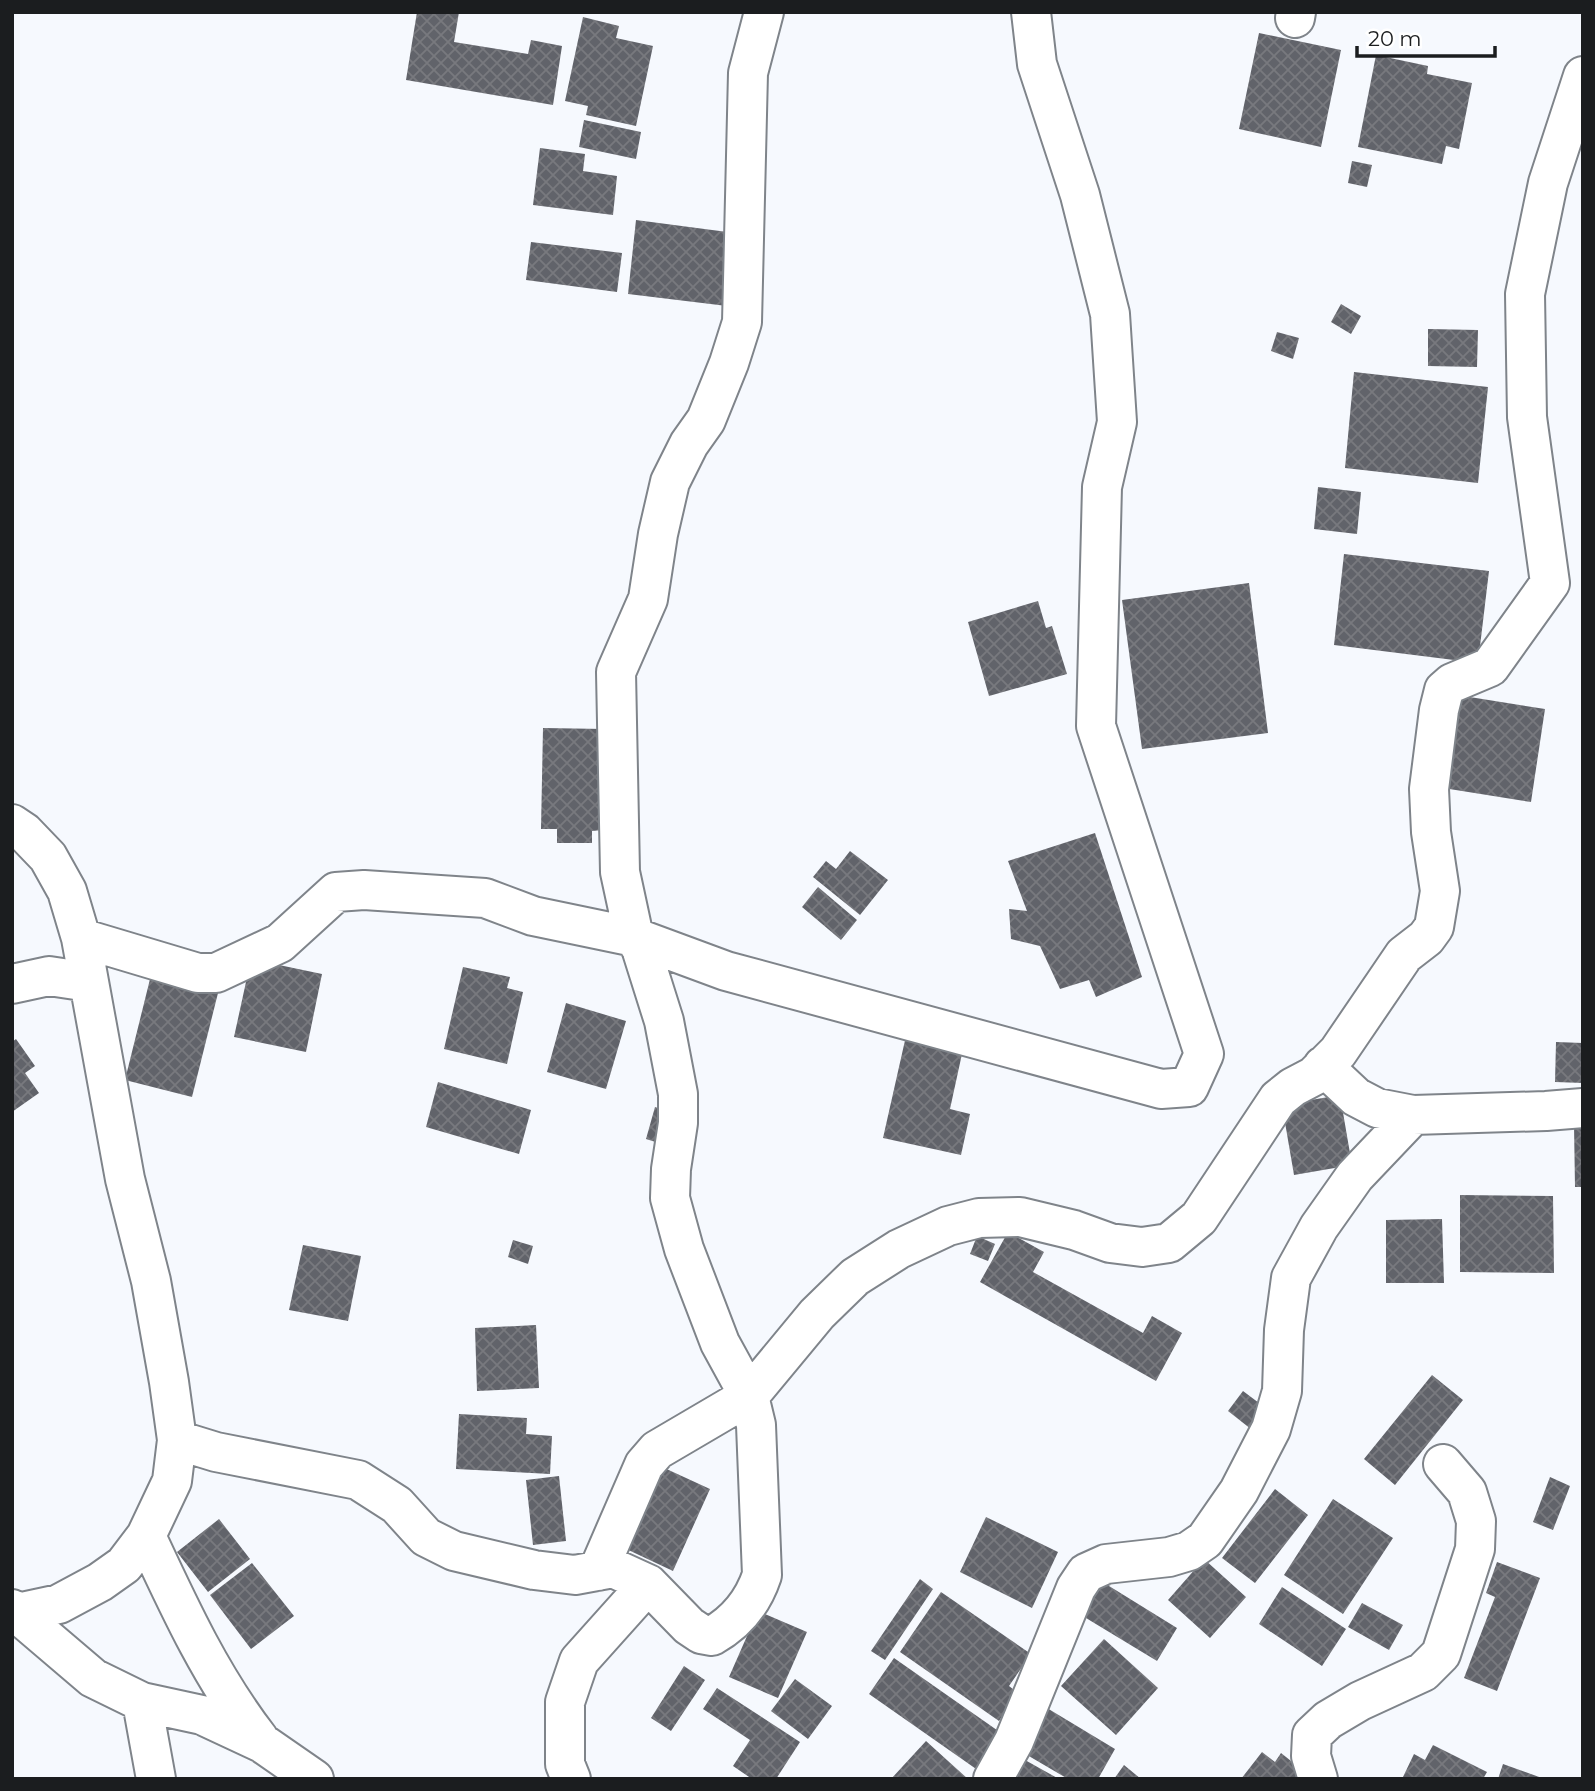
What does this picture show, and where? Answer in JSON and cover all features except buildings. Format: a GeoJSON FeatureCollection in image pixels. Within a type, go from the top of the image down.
{"type":"FeatureCollection","features":[{"type":"Feature","properties":{"kind":"street"},"geometry":{"type":"LineString","coordinates":[[177,1440],[216,1452],[358,1480],[397,1505],[426,1537],[454,1551],[534,1570],[575,1575],[613,1568],[648,1584],[689,1626],[701,1634],[712,1636],[738,1618],[755,1595],[762,1575],[756,1425],[749,1396],[719,1343],[684,1249],[670,1198],[678,1123],[678,1094],[664,1021],[641,948],[634,937],[620,872],[616,672],[648,599],[658,534],[670,482],[689,444],[706,420],[729,363],[741,321],[748,72],[764,12]]}},
{"type":"Feature","properties":{"kind":"street"},"geometry":{"type":"LineString","coordinates":[[80,938],[198,973],[216,973],[280,943],[336,892],[364,891],[485,898],[533,916],[634,937],[726,971],[1161,1089],[1189,1087],[1204,1054],[1096,726],[1102,486],[1117,422],[1110,314],[1080,195],[1037,64],[1031,12]]}},
{"type":"Feature","properties":{"kind":"street"},"geometry":{"type":"LineString","coordinates":[[598,1571],[644,1465],[657,1450],[749,1396],[817,1314],[855,1277],[899,1249],[948,1226],[979,1218],[1020,1217],[1074,1230],[1110,1243],[1142,1247],[1169,1243],[1199,1219],[1278,1099],[1314,1076],[1338,1052],[1404,954],[1426,938],[1434,928],[1440,891],[1431,832],[1429,789],[1444,690],[1452,682],[1490,667],[1550,583],[1527,417],[1525,294],[1549,183],[1583,76]]}},
{"type":"Feature","properties":{"kind":"street"},"geometry":{"type":"LineString","coordinates":[[12,824],[24,831],[48,857],[67,891],[80,938],[125,1179],[151,1281],[177,1440],[172,1481],[146,1536],[124,1565],[100,1582],[59,1604],[15,1611]]}},
{"type":"Feature","properties":{"kind":"street"},"geometry":{"type":"LineString","coordinates":[[12,984],[49,976],[89,982]]}},
{"type":"Feature","properties":{"kind":"street"},"geometry":{"type":"LineString","coordinates":[[1323,1066],[1356,1097],[1377,1108],[1413,1115],[1583,1108]]}},
{"type":"Feature","properties":{"kind":"street"},"geometry":{"type":"LineString","coordinates":[[993,1779],[1014,1741],[1076,1588],[1086,1573],[1106,1564],[1169,1557],[1189,1551],[1205,1540],[1239,1491],[1271,1429],[1278,1408],[1282,1391],[1284,1330],[1291,1278],[1319,1227],[1354,1177],[1413,1115]]}},
{"type":"Feature","properties":{"kind":"street"},"geometry":{"type":"LineString","coordinates":[[1318,1779],[1311,1756],[1312,1735],[1328,1720],[1423,1672],[1441,1654],[1475,1549],[1476,1521],[1467,1492],[1443,1464]]}},
{"type":"Feature","properties":{"kind":"street"},"geometry":{"type":"LineString","coordinates":[[146,1536],[190,1629],[224,1690],[262,1743]]}},
{"type":"Feature","properties":{"kind":"street"},"geometry":{"type":"LineString","coordinates":[[571,1779],[565,1765],[565,1702],[579,1661],[648,1584]]}},
{"type":"Feature","properties":{"kind":"street"},"geometry":{"type":"LineString","coordinates":[[15,1611],[93,1678],[142,1702],[202,1715],[262,1743],[314,1779]]}},
{"type":"Feature","properties":{"kind":"street"},"geometry":{"type":"LineString","coordinates":[[142,1702],[156,1779]]}}]}
